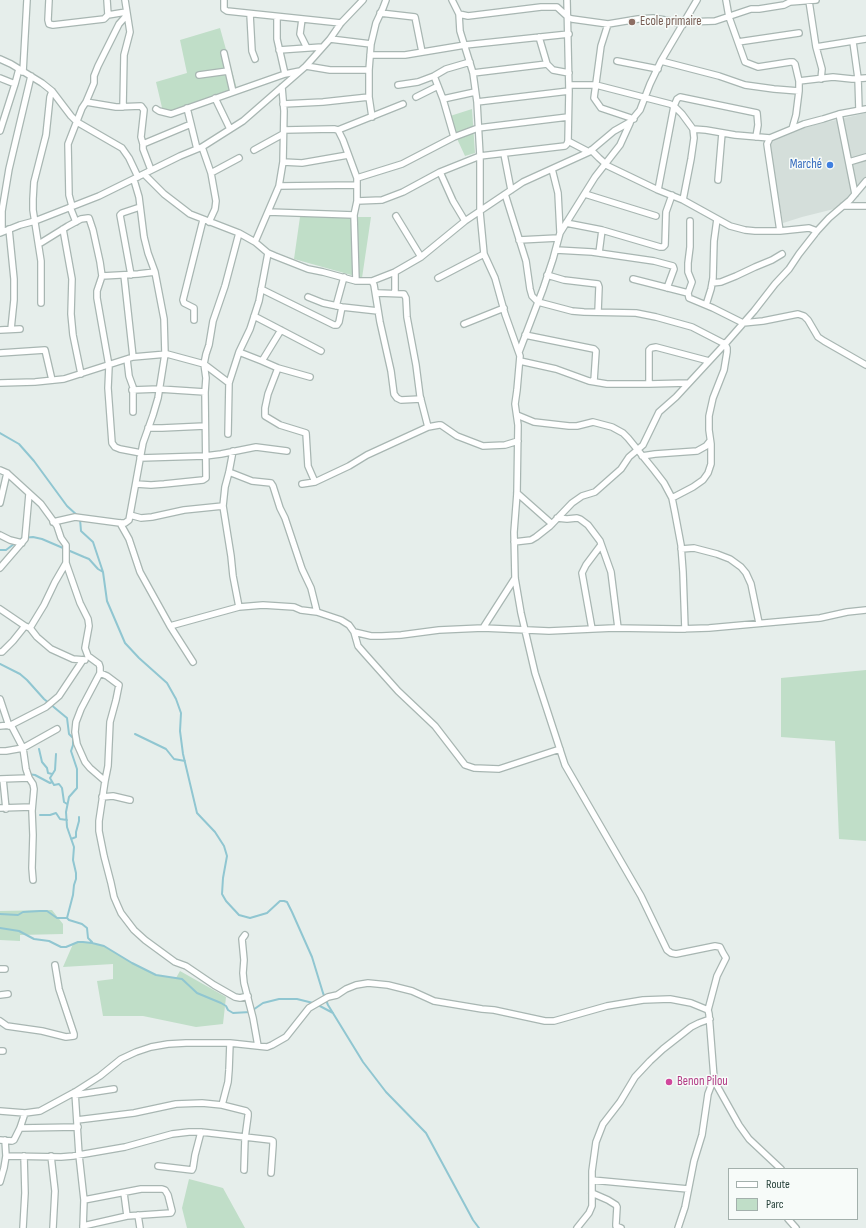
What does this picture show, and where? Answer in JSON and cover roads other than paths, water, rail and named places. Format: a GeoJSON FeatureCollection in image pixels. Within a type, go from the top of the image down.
{"type":"FeatureCollection","features":[{"type":"Feature","properties":{"kind":"street"},"geometry":{"type":"LineString","coordinates":[[0,131],[21,70],[27,0]]}},
{"type":"Feature","properties":{"kind":"street"},"geometry":{"type":"LineString","coordinates":[[49,0],[48,20],[50,24],[53,25],[100,20],[104,19],[108,15],[126,13]]}},
{"type":"Feature","properties":{"kind":"street"},"geometry":{"type":"LineString","coordinates":[[107,0],[108,15]]}},
{"type":"Feature","properties":{"kind":"street"},"geometry":{"type":"LineString","coordinates":[[123,107],[124,55],[130,32],[124,0]]}},
{"type":"Feature","properties":{"kind":"street"},"geometry":{"type":"LineString","coordinates":[[224,0],[225,10],[341,23]]}},
{"type":"Feature","properties":{"kind":"street"},"geometry":{"type":"LineString","coordinates":[[31,76],[9,169],[2,211],[1,233],[71,207],[136,179],[151,170],[200,148],[243,121],[306,66],[341,23],[363,0]]}},
{"type":"Feature","properties":{"kind":"street"},"geometry":{"type":"LineString","coordinates":[[372,117],[369,97],[371,44],[376,22],[384,8],[386,0]]}},
{"type":"Feature","properties":{"kind":"street"},"geometry":{"type":"LineString","coordinates":[[452,0],[459,14],[460,31],[473,73],[476,92],[480,156],[480,212],[484,254],[495,278],[519,352],[520,361],[514,404],[517,415],[518,441],[517,493],[514,526],[515,578],[525,630],[540,690],[565,765],[642,896],[666,950],[676,954],[715,946],[720,947],[726,958],[717,976],[708,1010],[710,1019],[714,1078],[716,1084],[749,1139],[780,1168]]}},
{"type":"Feature","properties":{"kind":"street"},"geometry":{"type":"LineString","coordinates":[[357,201],[382,200],[403,192],[440,172],[480,156],[565,146],[568,141],[569,88],[569,18],[567,0]]}},
{"type":"Feature","properties":{"kind":"street"},"geometry":{"type":"LineString","coordinates":[[559,236],[595,177],[620,145],[632,120],[640,110],[646,98],[650,84],[661,62],[697,0]]}},
{"type":"Feature","properties":{"kind":"street"},"geometry":{"type":"LineString","coordinates":[[726,0],[729,17],[745,62],[758,67],[793,62],[795,64],[799,81],[799,91],[796,115],[792,129]]}},
{"type":"Feature","properties":{"kind":"street"},"geometry":{"type":"LineString","coordinates":[[809,0],[816,48],[822,69],[820,79]]}},
{"type":"Feature","properties":{"kind":"street"},"geometry":{"type":"LineString","coordinates":[[459,14],[468,16],[541,7],[557,7],[569,18],[608,24],[653,18],[684,24],[715,21],[752,9],[784,5],[790,1],[816,0]]}},
{"type":"Feature","properties":{"kind":"street"},"geometry":{"type":"LineString","coordinates":[[76,222],[69,195],[69,140],[94,83],[94,76],[98,66],[126,13]]}},
{"type":"Feature","properties":{"kind":"street"},"geometry":{"type":"LineString","coordinates":[[380,13],[415,17],[422,52]]}},
{"type":"Feature","properties":{"kind":"street"},"geometry":{"type":"LineString","coordinates":[[250,14],[252,51],[255,59]]}},
{"type":"Feature","properties":{"kind":"street"},"geometry":{"type":"LineString","coordinates":[[277,17],[277,39],[285,74]]}},
{"type":"Feature","properties":{"kind":"street"},"geometry":{"type":"LineString","coordinates":[[302,19],[300,34],[307,48]]}},
{"type":"Feature","properties":{"kind":"street"},"geometry":{"type":"LineString","coordinates":[[608,24],[601,46],[594,98],[601,108],[632,120]]}},
{"type":"Feature","properties":{"kind":"street"},"geometry":{"type":"LineString","coordinates":[[738,42],[799,33]]}},
{"type":"Feature","properties":{"kind":"street"},"geometry":{"type":"LineString","coordinates":[[370,55],[405,55],[465,44],[568,34]]}},
{"type":"Feature","properties":{"kind":"street"},"geometry":{"type":"LineString","coordinates":[[539,37],[547,64],[553,70],[569,73]]}},
{"type":"Feature","properties":{"kind":"street"},"geometry":{"type":"LineString","coordinates":[[330,38],[371,44]]}},
{"type":"Feature","properties":{"kind":"street"},"geometry":{"type":"LineString","coordinates":[[816,48],[866,39]]}},
{"type":"Feature","properties":{"kind":"street"},"geometry":{"type":"LineString","coordinates":[[693,129],[770,138],[792,129],[839,114],[864,111],[853,42]]}},
{"type":"Feature","properties":{"kind":"street"},"geometry":{"type":"LineString","coordinates":[[279,50],[322,47]]}},
{"type":"Feature","properties":{"kind":"street"},"geometry":{"type":"LineString","coordinates":[[224,53],[232,92]]}},
{"type":"Feature","properties":{"kind":"street"},"geometry":{"type":"LineString","coordinates":[[0,59],[42,83],[52,91],[77,122],[122,148],[129,158],[136,179],[146,245],[155,272],[164,328],[165,354],[158,398],[140,455],[129,520],[120,523],[75,517],[53,522]]}},
{"type":"Feature","properties":{"kind":"street"},"geometry":{"type":"LineString","coordinates":[[618,61],[658,68]]}},
{"type":"Feature","properties":{"kind":"street"},"geometry":{"type":"LineString","coordinates":[[398,85],[418,82],[434,76],[446,69],[470,62]]}},
{"type":"Feature","properties":{"kind":"street"},"geometry":{"type":"LineString","coordinates":[[661,62],[719,76],[745,85],[799,91]]}},
{"type":"Feature","properties":{"kind":"street"},"geometry":{"type":"LineString","coordinates":[[473,73],[547,64]]}},
{"type":"Feature","properties":{"kind":"street"},"geometry":{"type":"LineString","coordinates":[[306,66],[330,70],[369,70]]}},
{"type":"Feature","properties":{"kind":"street"},"geometry":{"type":"LineString","coordinates":[[199,75],[228,71]]}},
{"type":"Feature","properties":{"kind":"street"},"geometry":{"type":"LineString","coordinates":[[156,109],[172,114],[285,74],[301,71]]}},
{"type":"Feature","properties":{"kind":"street"},"geometry":{"type":"LineString","coordinates":[[434,76],[443,99],[454,137]]}},
{"type":"Feature","properties":{"kind":"street"},"geometry":{"type":"LineString","coordinates":[[0,78],[15,84]]}},
{"type":"Feature","properties":{"kind":"street"},"geometry":{"type":"LineString","coordinates":[[799,81],[833,78],[866,78]]}},
{"type":"Feature","properties":{"kind":"street"},"geometry":{"type":"LineString","coordinates":[[477,102],[596,85],[670,104],[682,114],[693,129],[693,150],[683,200]]}},
{"type":"Feature","properties":{"kind":"street"},"geometry":{"type":"LineString","coordinates":[[416,97],[438,86]]}},
{"type":"Feature","properties":{"kind":"street"},"geometry":{"type":"LineString","coordinates":[[255,242],[279,186],[283,162],[284,111],[282,88]]}},
{"type":"Feature","properties":{"kind":"street"},"geometry":{"type":"LineString","coordinates":[[41,303],[41,261],[32,199],[34,182],[46,135],[52,91]]}},
{"type":"Feature","properties":{"kind":"street"},"geometry":{"type":"LineString","coordinates":[[443,99],[476,92]]}},
{"type":"Feature","properties":{"kind":"street"},"geometry":{"type":"LineString","coordinates":[[283,104],[369,97]]}},
{"type":"Feature","properties":{"kind":"street"},"geometry":{"type":"LineString","coordinates":[[658,190],[674,106],[677,99],[680,97],[757,113],[758,125],[756,137]]}},
{"type":"Feature","properties":{"kind":"street"},"geometry":{"type":"LineString","coordinates":[[215,98],[230,129]]}},
{"type":"Feature","properties":{"kind":"street"},"geometry":{"type":"LineString","coordinates":[[86,102],[116,107],[141,106],[144,110],[141,137],[143,144],[142,149],[151,170]]}},
{"type":"Feature","properties":{"kind":"street"},"geometry":{"type":"LineString","coordinates":[[254,150],[283,132],[338,130],[403,104]]}},
{"type":"Feature","properties":{"kind":"street"},"geometry":{"type":"LineString","coordinates":[[187,108],[191,124],[211,173],[216,201],[215,209],[209,222]]}},
{"type":"Feature","properties":{"kind":"street"},"geometry":{"type":"LineString","coordinates":[[839,114],[855,194]]}},
{"type":"Feature","properties":{"kind":"street"},"geometry":{"type":"LineString","coordinates":[[357,178],[402,164],[454,137],[478,128],[568,117]]}},
{"type":"Feature","properties":{"kind":"street"},"geometry":{"type":"LineString","coordinates":[[144,174],[174,202],[190,214],[239,233],[255,242],[274,256],[308,269],[356,281],[372,281],[394,272],[421,257],[465,221],[523,182],[590,151],[614,131],[632,120]]}},
{"type":"Feature","properties":{"kind":"street"},"geometry":{"type":"LineString","coordinates":[[143,144],[191,124]]}},
{"type":"Feature","properties":{"kind":"street"},"geometry":{"type":"LineString","coordinates":[[338,130],[357,178],[357,201],[354,215],[356,281]]}},
{"type":"Feature","properties":{"kind":"street"},"geometry":{"type":"LineString","coordinates":[[718,180],[722,133]]}},
{"type":"Feature","properties":{"kind":"street"},"geometry":{"type":"LineString","coordinates":[[770,138],[767,144],[780,231]]}},
{"type":"Feature","properties":{"kind":"street"},"geometry":{"type":"LineString","coordinates":[[568,141],[590,151],[606,164],[658,190],[683,200],[730,226],[745,230],[780,231],[809,228],[817,231]]}},
{"type":"Feature","properties":{"kind":"street"},"geometry":{"type":"LineString","coordinates":[[504,154],[511,190]]}},
{"type":"Feature","properties":{"kind":"street"},"geometry":{"type":"LineString","coordinates":[[283,162],[302,163],[348,155]]}},
{"type":"Feature","properties":{"kind":"street"},"geometry":{"type":"LineString","coordinates":[[849,162],[866,157]]}},
{"type":"Feature","properties":{"kind":"street"},"geometry":{"type":"LineString","coordinates":[[211,173],[239,158]]}},
{"type":"Feature","properties":{"kind":"street"},"geometry":{"type":"LineString","coordinates":[[519,352],[556,250],[559,236],[558,193],[552,169]]}},
{"type":"Feature","properties":{"kind":"street"},"geometry":{"type":"LineString","coordinates":[[440,172],[453,201],[465,221]]}},
{"type":"Feature","properties":{"kind":"street"},"geometry":{"type":"LineString","coordinates":[[514,542],[533,539],[552,524],[576,500],[582,496],[595,492],[621,469],[629,457],[647,437],[659,412],[676,397],[725,344],[789,269],[817,231],[855,194],[866,181]]}},
{"type":"Feature","properties":{"kind":"street"},"geometry":{"type":"LineString","coordinates":[[279,186],[357,185]]}},
{"type":"Feature","properties":{"kind":"street"},"geometry":{"type":"LineString","coordinates":[[505,194],[526,261],[530,290],[532,296],[538,302],[572,311],[636,313],[656,317],[692,328],[725,344],[727,352],[724,370],[713,398],[709,416],[711,464],[703,480],[672,498]]}},
{"type":"Feature","properties":{"kind":"street"},"geometry":{"type":"LineString","coordinates":[[585,194],[656,216]]}},
{"type":"Feature","properties":{"kind":"street"},"geometry":{"type":"LineString","coordinates":[[566,223],[602,230],[663,247],[667,207],[672,195]]}},
{"type":"Feature","properties":{"kind":"street"},"geometry":{"type":"LineString","coordinates":[[843,206],[866,206]]}},
{"type":"Feature","properties":{"kind":"street"},"geometry":{"type":"LineString","coordinates":[[131,275],[120,215],[140,207]]}},
{"type":"Feature","properties":{"kind":"street"},"geometry":{"type":"LineString","coordinates":[[268,212],[354,215]]}},
{"type":"Feature","properties":{"kind":"street"},"geometry":{"type":"LineString","coordinates":[[396,216],[421,257]]}},
{"type":"Feature","properties":{"kind":"street"},"geometry":{"type":"LineString","coordinates":[[39,244],[81,219],[89,218],[102,276],[97,291],[97,305],[109,366],[108,388],[112,444],[115,447],[140,455],[205,456],[256,447],[287,451]]}},
{"type":"Feature","properties":{"kind":"street"},"geometry":{"type":"LineString","coordinates":[[706,305],[713,278],[714,241],[718,219]]}},
{"type":"Feature","properties":{"kind":"street"},"geometry":{"type":"LineString","coordinates":[[194,320],[194,308],[184,303],[183,300],[203,220]]}},
{"type":"Feature","properties":{"kind":"street"},"geometry":{"type":"LineString","coordinates":[[690,221],[688,272],[692,282],[688,293],[689,298],[743,323],[763,321],[798,314],[804,316],[818,337],[866,365]]}},
{"type":"Feature","properties":{"kind":"street"},"geometry":{"type":"LineString","coordinates":[[9,229],[14,279],[14,300],[11,329]]}},
{"type":"Feature","properties":{"kind":"street"},"geometry":{"type":"LineString","coordinates":[[63,229],[72,279],[70,314],[82,374]]}},
{"type":"Feature","properties":{"kind":"street"},"geometry":{"type":"LineString","coordinates":[[598,253],[602,230]]}},
{"type":"Feature","properties":{"kind":"street"},"geometry":{"type":"LineString","coordinates":[[136,484],[151,485],[205,479],[206,378],[204,364],[209,346],[213,320],[225,286],[239,233]]}},
{"type":"Feature","properties":{"kind":"street"},"geometry":{"type":"LineString","coordinates":[[519,240],[559,236]]}},
{"type":"Feature","properties":{"kind":"street"},"geometry":{"type":"LineString","coordinates":[[556,250],[598,253],[654,261],[673,266],[674,269],[667,288]]}},
{"type":"Feature","properties":{"kind":"street"},"geometry":{"type":"LineString","coordinates":[[228,434],[229,383],[239,352],[250,329],[259,301],[268,253]]}},
{"type":"Feature","properties":{"kind":"street"},"geometry":{"type":"LineString","coordinates":[[438,278],[484,254]]}},
{"type":"Feature","properties":{"kind":"street"},"geometry":{"type":"LineString","coordinates":[[712,283],[721,282],[736,276],[782,254]]}},
{"type":"Feature","properties":{"kind":"street"},"geometry":{"type":"LineString","coordinates":[[102,276],[155,272]]}},
{"type":"Feature","properties":{"kind":"street"},"geometry":{"type":"LineString","coordinates":[[394,272],[394,293]]}},
{"type":"Feature","properties":{"kind":"street"},"geometry":{"type":"LineString","coordinates":[[124,275],[133,400],[132,412]]}},
{"type":"Feature","properties":{"kind":"street"},"geometry":{"type":"LineString","coordinates":[[547,276],[570,281],[598,284],[598,312]]}},
{"type":"Feature","properties":{"kind":"street"},"geometry":{"type":"LineString","coordinates":[[261,289],[334,325],[337,325],[339,322],[339,306],[344,277]]}},
{"type":"Feature","properties":{"kind":"street"},"geometry":{"type":"LineString","coordinates":[[633,279],[688,293]]}},
{"type":"Feature","properties":{"kind":"street"},"geometry":{"type":"LineString","coordinates":[[372,281],[376,294],[378,312],[393,382],[394,394],[400,400],[421,400]]}},
{"type":"Feature","properties":{"kind":"street"},"geometry":{"type":"LineString","coordinates":[[376,294],[404,294],[406,298],[407,317],[421,400],[428,428]]}},
{"type":"Feature","properties":{"kind":"street"},"geometry":{"type":"LineString","coordinates":[[308,297],[323,303],[378,312]]}},
{"type":"Feature","properties":{"kind":"street"},"geometry":{"type":"LineString","coordinates":[[464,324],[504,308]]}},
{"type":"Feature","properties":{"kind":"street"},"geometry":{"type":"LineString","coordinates":[[254,316],[321,351]]}},
{"type":"Feature","properties":{"kind":"street"},"geometry":{"type":"LineString","coordinates":[[0,330],[20,329]]}},
{"type":"Feature","properties":{"kind":"street"},"geometry":{"type":"LineString","coordinates":[[262,361],[281,330]]}},
{"type":"Feature","properties":{"kind":"street"},"geometry":{"type":"LineString","coordinates":[[525,335],[594,349],[596,351],[594,381]]}},
{"type":"Feature","properties":{"kind":"street"},"geometry":{"type":"LineString","coordinates":[[649,384],[649,350],[653,347],[709,361]]}},
{"type":"Feature","properties":{"kind":"street"},"geometry":{"type":"LineString","coordinates":[[0,353],[45,350],[52,380]]}},
{"type":"Feature","properties":{"kind":"street"},"geometry":{"type":"LineString","coordinates":[[239,352],[278,368],[310,377]]}},
{"type":"Feature","properties":{"kind":"street"},"geometry":{"type":"LineString","coordinates":[[0,383],[64,379],[109,366],[130,358],[166,354],[204,364],[229,383]]}},
{"type":"Feature","properties":{"kind":"street"},"geometry":{"type":"LineString","coordinates":[[520,361],[556,369],[589,381],[607,384],[688,383]]}},
{"type":"Feature","properties":{"kind":"street"},"geometry":{"type":"LineString","coordinates":[[278,368],[268,394],[265,416],[280,425],[306,433],[308,466],[315,482]]}},
{"type":"Feature","properties":{"kind":"street"},"geometry":{"type":"LineString","coordinates":[[132,390],[159,389],[205,392]]}},
{"type":"Feature","properties":{"kind":"street"},"geometry":{"type":"LineString","coordinates":[[517,415],[534,422],[569,426],[577,426],[593,422],[623,433],[664,483],[672,498],[681,550],[684,572],[685,628]]}},
{"type":"Feature","properties":{"kind":"street"},"geometry":{"type":"LineString","coordinates":[[302,484],[315,482],[345,468],[367,455],[439,424],[457,436],[483,446],[505,445],[518,441]]}},
{"type":"Feature","properties":{"kind":"street"},"geometry":{"type":"LineString","coordinates":[[148,428],[205,426]]}},
{"type":"Feature","properties":{"kind":"street"},"geometry":{"type":"LineString","coordinates":[[642,456],[697,451],[706,446],[710,440]]}},
{"type":"Feature","properties":{"kind":"street"},"geometry":{"type":"LineString","coordinates":[[233,451],[225,487],[223,506],[239,607]]}},
{"type":"Feature","properties":{"kind":"street"},"geometry":{"type":"LineString","coordinates":[[0,470],[7,473],[41,504],[51,516],[66,545],[66,563],[80,603],[88,619],[89,626],[85,648],[88,656],[99,664],[100,667],[100,673],[81,709],[76,722],[75,732],[77,744],[85,762],[105,780]]}},
{"type":"Feature","properties":{"kind":"street"},"geometry":{"type":"LineString","coordinates":[[229,472],[252,481],[271,483],[273,486],[302,569],[311,588],[317,612]]}},
{"type":"Feature","properties":{"kind":"street"},"geometry":{"type":"LineString","coordinates":[[0,503],[7,473]]}},
{"type":"Feature","properties":{"kind":"street"},"geometry":{"type":"LineString","coordinates":[[517,493],[552,524]]}},
{"type":"Feature","properties":{"kind":"street"},"geometry":{"type":"LineString","coordinates":[[0,568],[25,539],[29,494]]}},
{"type":"Feature","properties":{"kind":"street"},"geometry":{"type":"LineString","coordinates":[[130,515],[141,518],[152,518],[184,510],[223,506]]}},
{"type":"Feature","properties":{"kind":"street"},"geometry":{"type":"LineString","coordinates":[[557,518],[577,518],[584,522],[592,530],[601,545],[611,572],[618,628]]}},
{"type":"Feature","properties":{"kind":"street"},"geometry":{"type":"LineString","coordinates":[[120,523],[129,538],[140,572],[170,626],[193,662]]}},
{"type":"Feature","properties":{"kind":"street"},"geometry":{"type":"LineString","coordinates":[[0,535],[22,543]]}},
{"type":"Feature","properties":{"kind":"street"},"geometry":{"type":"LineString","coordinates":[[592,629],[582,573],[601,545]]}},
{"type":"Feature","properties":{"kind":"street"},"geometry":{"type":"LineString","coordinates":[[681,550],[694,548],[710,552],[730,559],[741,567],[746,573],[751,584],[760,623]]}},
{"type":"Feature","properties":{"kind":"street"},"geometry":{"type":"LineString","coordinates":[[0,652],[2,652],[28,627],[44,605],[66,563]]}},
{"type":"Feature","properties":{"kind":"street"},"geometry":{"type":"LineString","coordinates":[[483,628],[515,578]]}},
{"type":"Feature","properties":{"kind":"street"},"geometry":{"type":"LineString","coordinates":[[170,626],[239,607],[263,605],[294,607],[301,610],[317,612],[341,620],[349,625],[354,632],[358,646],[364,654],[398,691],[435,726],[465,765],[474,768],[499,769],[560,749]]}},
{"type":"Feature","properties":{"kind":"street"},"geometry":{"type":"LineString","coordinates":[[0,609],[28,627],[51,649],[73,659],[92,659]]}},
{"type":"Feature","properties":{"kind":"street"},"geometry":{"type":"LineString","coordinates":[[354,632],[371,636],[382,636],[439,630],[483,628],[525,630],[709,628],[820,618],[847,612],[866,610]]}},
{"type":"Feature","properties":{"kind":"street"},"geometry":{"type":"LineString","coordinates":[[0,726],[9,724],[46,707],[59,696],[83,660]]}},
{"type":"Feature","properties":{"kind":"street"},"geometry":{"type":"LineString","coordinates":[[100,673],[107,676],[118,685],[116,700],[110,722],[108,766],[99,821],[100,836],[114,897],[121,913],[134,930],[145,940],[175,962],[186,966],[235,997],[240,998],[248,996]]}},
{"type":"Feature","properties":{"kind":"street"},"geometry":{"type":"LineString","coordinates":[[0,699],[9,724],[23,748],[26,769],[34,789],[32,807],[32,880]]}},
{"type":"Feature","properties":{"kind":"street"},"geometry":{"type":"LineString","coordinates":[[0,720],[9,724]]}},
{"type":"Feature","properties":{"kind":"street"},"geometry":{"type":"LineString","coordinates":[[0,751],[23,748],[57,729]]}},
{"type":"Feature","properties":{"kind":"street"},"geometry":{"type":"LineString","coordinates":[[29,778],[2,779],[3,809],[32,807]]}},
{"type":"Feature","properties":{"kind":"street"},"geometry":{"type":"LineString","coordinates":[[102,797],[112,796],[130,800]]}},
{"type":"Feature","properties":{"kind":"street"},"geometry":{"type":"LineString","coordinates":[[245,935],[242,939],[244,982],[258,1046]]}},
{"type":"Feature","properties":{"kind":"street"},"geometry":{"type":"LineString","coordinates":[[0,1021],[7,1026],[42,1031],[66,1037],[74,1036],[59,990],[55,965]]}},
{"type":"Feature","properties":{"kind":"street"},"geometry":{"type":"LineString","coordinates":[[0,1111],[25,1113],[40,1111],[75,1093],[100,1076],[120,1059],[150,1047],[186,1043],[230,1043],[266,1047],[286,1037],[309,1008],[328,997],[338,995],[346,989],[356,985],[368,983],[388,985],[412,991],[434,1001],[494,1010],[545,1021],[554,1021],[607,1006],[643,1000],[670,999],[691,1003],[708,1010]]}},
{"type":"Feature","properties":{"kind":"street"},"geometry":{"type":"LineString","coordinates":[[0,995],[8,994]]}},
{"type":"Feature","properties":{"kind":"street"},"geometry":{"type":"LineString","coordinates":[[577,1228],[589,1213],[592,1206],[592,1171],[596,1142],[603,1124],[620,1102],[636,1077],[663,1049],[699,1023],[710,1019]]}},
{"type":"Feature","properties":{"kind":"street"},"geometry":{"type":"LineString","coordinates":[[222,1105],[230,1070],[230,1043]]}},
{"type":"Feature","properties":{"kind":"street"},"geometry":{"type":"LineString","coordinates":[[678,1228],[685,1207],[694,1160],[702,1135],[708,1094],[714,1078]]}},
{"type":"Feature","properties":{"kind":"street"},"geometry":{"type":"LineString","coordinates":[[75,1093],[87,1094],[114,1089]]}},
{"type":"Feature","properties":{"kind":"street"},"geometry":{"type":"LineString","coordinates":[[75,1093],[79,1155],[84,1200],[83,1227],[127,1216],[171,1213],[172,1211],[165,1190],[141,1189],[84,1200]]}},
{"type":"Feature","properties":{"kind":"street"},"geometry":{"type":"LineString","coordinates":[[77,1120],[134,1113],[184,1104],[202,1103],[222,1105],[246,1111],[248,1113],[245,1138],[244,1170]]}},
{"type":"Feature","properties":{"kind":"street"},"geometry":{"type":"LineString","coordinates":[[0,1182],[6,1156],[3,1140],[14,1140],[25,1113]]}},
{"type":"Feature","properties":{"kind":"street"},"geometry":{"type":"LineString","coordinates":[[20,1128],[78,1127]]}},
{"type":"Feature","properties":{"kind":"street"},"geometry":{"type":"LineString","coordinates":[[158,1166],[192,1170],[201,1132]]}},
{"type":"Feature","properties":{"kind":"street"},"geometry":{"type":"LineString","coordinates":[[6,1156],[61,1157],[79,1155],[125,1147],[172,1134],[201,1132],[273,1141],[271,1173]]}},
{"type":"Feature","properties":{"kind":"street"},"geometry":{"type":"LineString","coordinates":[[23,1228],[25,1193],[24,1156]]}},
{"type":"Feature","properties":{"kind":"street"},"geometry":{"type":"LineString","coordinates":[[51,1156],[55,1191],[53,1228]]}},
{"type":"Feature","properties":{"kind":"street"},"geometry":{"type":"LineString","coordinates":[[592,1180],[688,1189]]}},
{"type":"Feature","properties":{"kind":"street"},"geometry":{"type":"LineString","coordinates":[[124,1193],[127,1216]]}},
{"type":"Feature","properties":{"kind":"street"},"geometry":{"type":"LineString","coordinates":[[592,1193],[616,1204],[616,1226],[622,1228]]}},
{"type":"Feature","properties":{"kind":"street"},"geometry":{"type":"LineString","coordinates":[[138,1215],[140,1228]]}},
{"type":"Feature","properties":{"kind":"street"},"geometry":{"type":"LineString","coordinates":[[789,1220],[796,1228]]}},
{"type":"Feature","properties":{"kind":"waterway"},"geometry":{"type":"LineString","coordinates":[[0,433],[19,444],[34,461],[67,506],[78,516]]}},
{"type":"Feature","properties":{"kind":"waterway"},"geometry":{"type":"LineString","coordinates":[[80,519],[81,531],[93,542],[103,572],[107,601],[125,643],[139,658],[167,683],[176,699],[181,713],[180,731],[183,754],[197,813],[215,832],[224,846],[227,856],[222,894],[226,901],[239,915],[250,918],[267,913],[280,901],[287,902],[312,957],[328,1005],[363,1062],[386,1092],[426,1133],[473,1220],[479,1228]]}},
{"type":"Feature","properties":{"kind":"waterway"},"geometry":{"type":"LineString","coordinates":[[0,550],[6,550],[22,538],[33,537],[42,539],[89,559],[98,569],[103,572]]}},
{"type":"Feature","properties":{"kind":"waterway"},"geometry":{"type":"LineString","coordinates":[[0,664],[20,674],[44,699],[67,718],[69,734],[73,738],[71,751],[77,769],[77,788],[69,797],[66,812],[67,827],[74,847],[73,860],[76,873],[73,895],[67,918],[82,924],[87,928],[88,938],[92,942]]}},
{"type":"Feature","properties":{"kind":"waterway"},"geometry":{"type":"LineString","coordinates":[[135,734],[166,749],[174,759],[185,761]]}},
{"type":"Feature","properties":{"kind":"waterway"},"geometry":{"type":"LineString","coordinates":[[39,749],[42,762],[47,768],[48,773],[52,774]]}},
{"type":"Feature","properties":{"kind":"waterway"},"geometry":{"type":"LineString","coordinates":[[56,754],[55,770],[50,778],[54,785],[59,784],[62,788],[64,802],[67,804]]}},
{"type":"Feature","properties":{"kind":"waterway"},"geometry":{"type":"LineString","coordinates":[[28,774],[35,775],[50,783],[52,782]]}},
{"type":"Feature","properties":{"kind":"waterway"},"geometry":{"type":"LineString","coordinates":[[40,815],[50,815],[56,813],[60,819],[67,820]]}},
{"type":"Feature","properties":{"kind":"waterway"},"geometry":{"type":"LineString","coordinates":[[71,839],[76,837],[79,817]]}},
{"type":"Feature","properties":{"kind":"waterway"},"geometry":{"type":"LineString","coordinates":[[0,914],[18,915],[23,912],[47,911],[57,918],[67,918]]}},
{"type":"Feature","properties":{"kind":"waterway"},"geometry":{"type":"LineString","coordinates":[[0,928],[19,931],[34,939],[49,941],[61,947],[66,947],[78,942],[104,946],[132,963],[156,975],[182,979],[197,993],[221,1003],[233,1013],[250,1012],[263,1003],[279,999],[297,999],[313,1003]]}},
{"type":"Feature","properties":{"kind":"waterway"},"geometry":{"type":"LineString","coordinates":[[318,1005],[333,1013]]}},
{"type":"Feature","properties":{"kind":"place","name":"Ecole primaire"},"geometry":{"type":"Point","coordinates":[632,22]}},
{"type":"Feature","properties":{"kind":"place","name":"Marché"},"geometry":{"type":"Point","coordinates":[830,165]}},
{"type":"Feature","properties":{"kind":"place","name":"Benon Pilou"},"geometry":{"type":"Point","coordinates":[669,1082]}}]}
